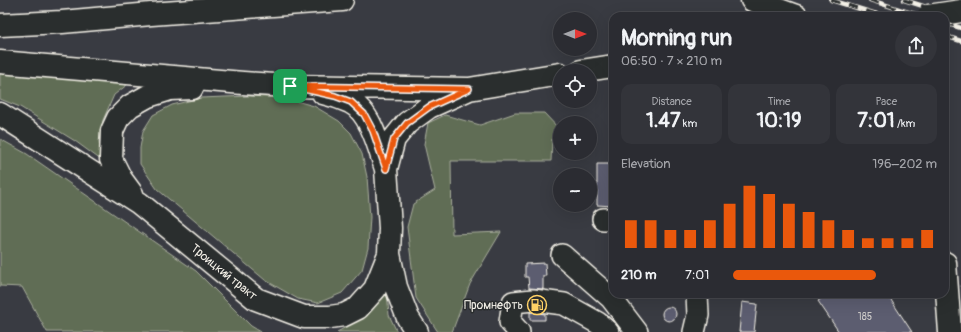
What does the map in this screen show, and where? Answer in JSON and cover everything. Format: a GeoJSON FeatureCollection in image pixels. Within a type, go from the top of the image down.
{"type":"FeatureCollection","features":[{"type":"Feature","properties":{"kind":"main road"},"geometry":{"type":"LineString","coordinates":[[0,25],[62,22],[342,0]]}},
{"type":"Feature","properties":{"kind":"main road"},"geometry":{"type":"LineString","coordinates":[[752,0],[785,12]]}},
{"type":"Feature","properties":{"kind":"main road"},"geometry":{"type":"LineString","coordinates":[[949,13],[961,11]]}},
{"type":"Feature","properties":{"kind":"main road","name":"Троицкий тракт"},"geometry":{"type":"LineString","coordinates":[[0,62],[290,86],[469,89],[553,75]]}},
{"type":"Feature","properties":{"kind":"main road"},"geometry":{"type":"LineString","coordinates":[[597,69],[609,67]]}},
{"type":"Feature","properties":{"kind":"main road"},"geometry":{"type":"LineString","coordinates":[[139,203],[121,179],[111,159],[112,131],[118,118],[130,106],[148,96],[170,90],[243,83]]}},
{"type":"Feature","properties":{"kind":"main road"},"geometry":{"type":"LineString","coordinates":[[290,86],[335,96],[351,102],[364,114],[373,131],[386,169]]}},
{"type":"Feature","properties":{"kind":"main road","name":"Троицкий тракт"},"geometry":{"type":"LineString","coordinates":[[0,114],[139,203],[256,299],[304,317],[330,317],[344,314],[358,308],[375,289],[389,254],[390,228],[386,169],[394,139],[407,123],[429,107],[469,89]]}},
{"type":"Feature","properties":{"kind":"main road"},"geometry":{"type":"LineString","coordinates":[[389,254],[396,287],[408,318],[417,332]]}},
{"type":"Feature","properties":{"kind":"main road"},"geometry":{"type":"LineString","coordinates":[[948,298],[950,332]]}},
{"type":"Feature","properties":{"kind":"main road"},"geometry":{"type":"LineString","coordinates":[[256,299],[300,332]]}},
{"type":"Feature","properties":{"kind":"lane"},"geometry":{"type":"LineString","coordinates":[[562,255],[609,295]]}},
{"type":"Feature","properties":{"kind":"lane"},"geometry":{"type":"LineString","coordinates":[[612,298],[637,332]]}},
{"type":"Feature","properties":{"kind":"lane"},"geometry":{"type":"LineString","coordinates":[[694,332],[698,315],[697,298]]}},
{"type":"Feature","properties":{"kind":"lane"},"geometry":{"type":"LineString","coordinates":[[519,332],[510,322],[513,302],[533,300],[564,304],[598,323],[608,332]]}},
{"type":"Feature","properties":{"kind":"green space"},"geometry":{"type":"Polygon","coordinates":[[[0,73],[132,81],[114,95],[103,120],[99,141],[101,160],[75,141],[20,107],[0,99],[0,73]]]}},
{"type":"Feature","properties":{"kind":"green space"},"geometry":{"type":"Polygon","coordinates":[[[249,96],[285,98],[314,106],[339,121],[351,133],[362,154],[367,177],[370,217],[368,248],[362,270],[342,293],[318,303],[298,299],[265,280],[157,189],[140,164],[140,148],[143,131],[153,115],[172,105],[201,98],[249,96]]]}},
{"type":"Feature","properties":{"kind":"green space"},"geometry":{"type":"Polygon","coordinates":[[[515,113],[544,113],[553,123],[551,161],[451,161],[452,234],[501,232],[470,284],[452,332],[438,332],[416,298],[407,227],[413,204],[435,190],[424,144],[428,123],[445,115],[480,125],[515,113]]]}},
{"type":"Feature","properties":{"kind":"green space"},"geometry":{"type":"Polygon","coordinates":[[[0,139],[27,154],[196,271],[251,326],[261,332],[47,332],[22,287],[0,286],[0,139]]]}},
{"type":"Feature","properties":{"kind":"green space"},"geometry":{"type":"Polygon","coordinates":[[[387,291],[389,315],[397,332],[337,332],[359,320],[387,291]]]}},
{"type":"Feature","properties":{"kind":"building"},"geometry":{"type":"Polygon","coordinates":[[[597,164],[609,164],[609,206],[597,205],[597,164]]]}},
{"type":"Feature","properties":{"kind":"building"},"geometry":{"type":"Polygon","coordinates":[[[545,263],[546,276],[543,276],[543,289],[529,288],[528,277],[525,277],[525,264],[545,263]]]}},
{"type":"Feature","properties":{"kind":"building"},"geometry":{"type":"Polygon","coordinates":[[[822,298],[890,298],[912,332],[839,332],[818,301],[822,298]]]}},
{"type":"Feature","properties":{"kind":"building"},"geometry":{"type":"Polygon","coordinates":[[[742,302],[757,304],[754,332],[739,332],[742,302]]]}},
{"type":"Feature","properties":{"kind":"building"},"geometry":{"type":"Polygon","coordinates":[[[669,307],[674,309],[676,314],[674,319],[669,321],[664,319],[662,314],[664,309],[669,307]]]}},
{"type":"Feature","properties":{"kind":"building"},"geometry":{"type":"Polygon","coordinates":[[[530,312],[545,314],[545,320],[530,320],[530,312]]]}},
{"type":"Feature","properties":{"kind":"railway"},"geometry":{"type":"LineString","coordinates":[[831,0],[870,12]]}},
{"type":"Feature","properties":{"kind":"railway"},"geometry":{"type":"LineString","coordinates":[[870,0],[908,12]]}},
{"type":"Feature","properties":{"kind":"railway"},"geometry":{"type":"LineString","coordinates":[[904,0],[942,12]]}},
{"type":"Feature","properties":{"kind":"railway"},"geometry":{"type":"LineString","coordinates":[[949,14],[961,18]]}},
{"type":"Feature","properties":{"kind":"railway"},"geometry":{"type":"LineString","coordinates":[[949,24],[961,28]]}},
{"type":"Feature","properties":{"kind":"railway"},"geometry":{"type":"LineString","coordinates":[[949,37],[961,41]]}},
{"type":"Feature","properties":{"kind":"place","name":"Промнефть"},"geometry":{"type":"Point","coordinates":[537,305]}},
{"type":"Feature","properties":{"kind":"route"},"geometry":{"type":"LineString","coordinates":[[290,86],[409,88],[469,89],[429,107],[407,123],[394,139],[386,169],[373,131],[364,114],[351,102],[335,96],[290,86]]}}]}
